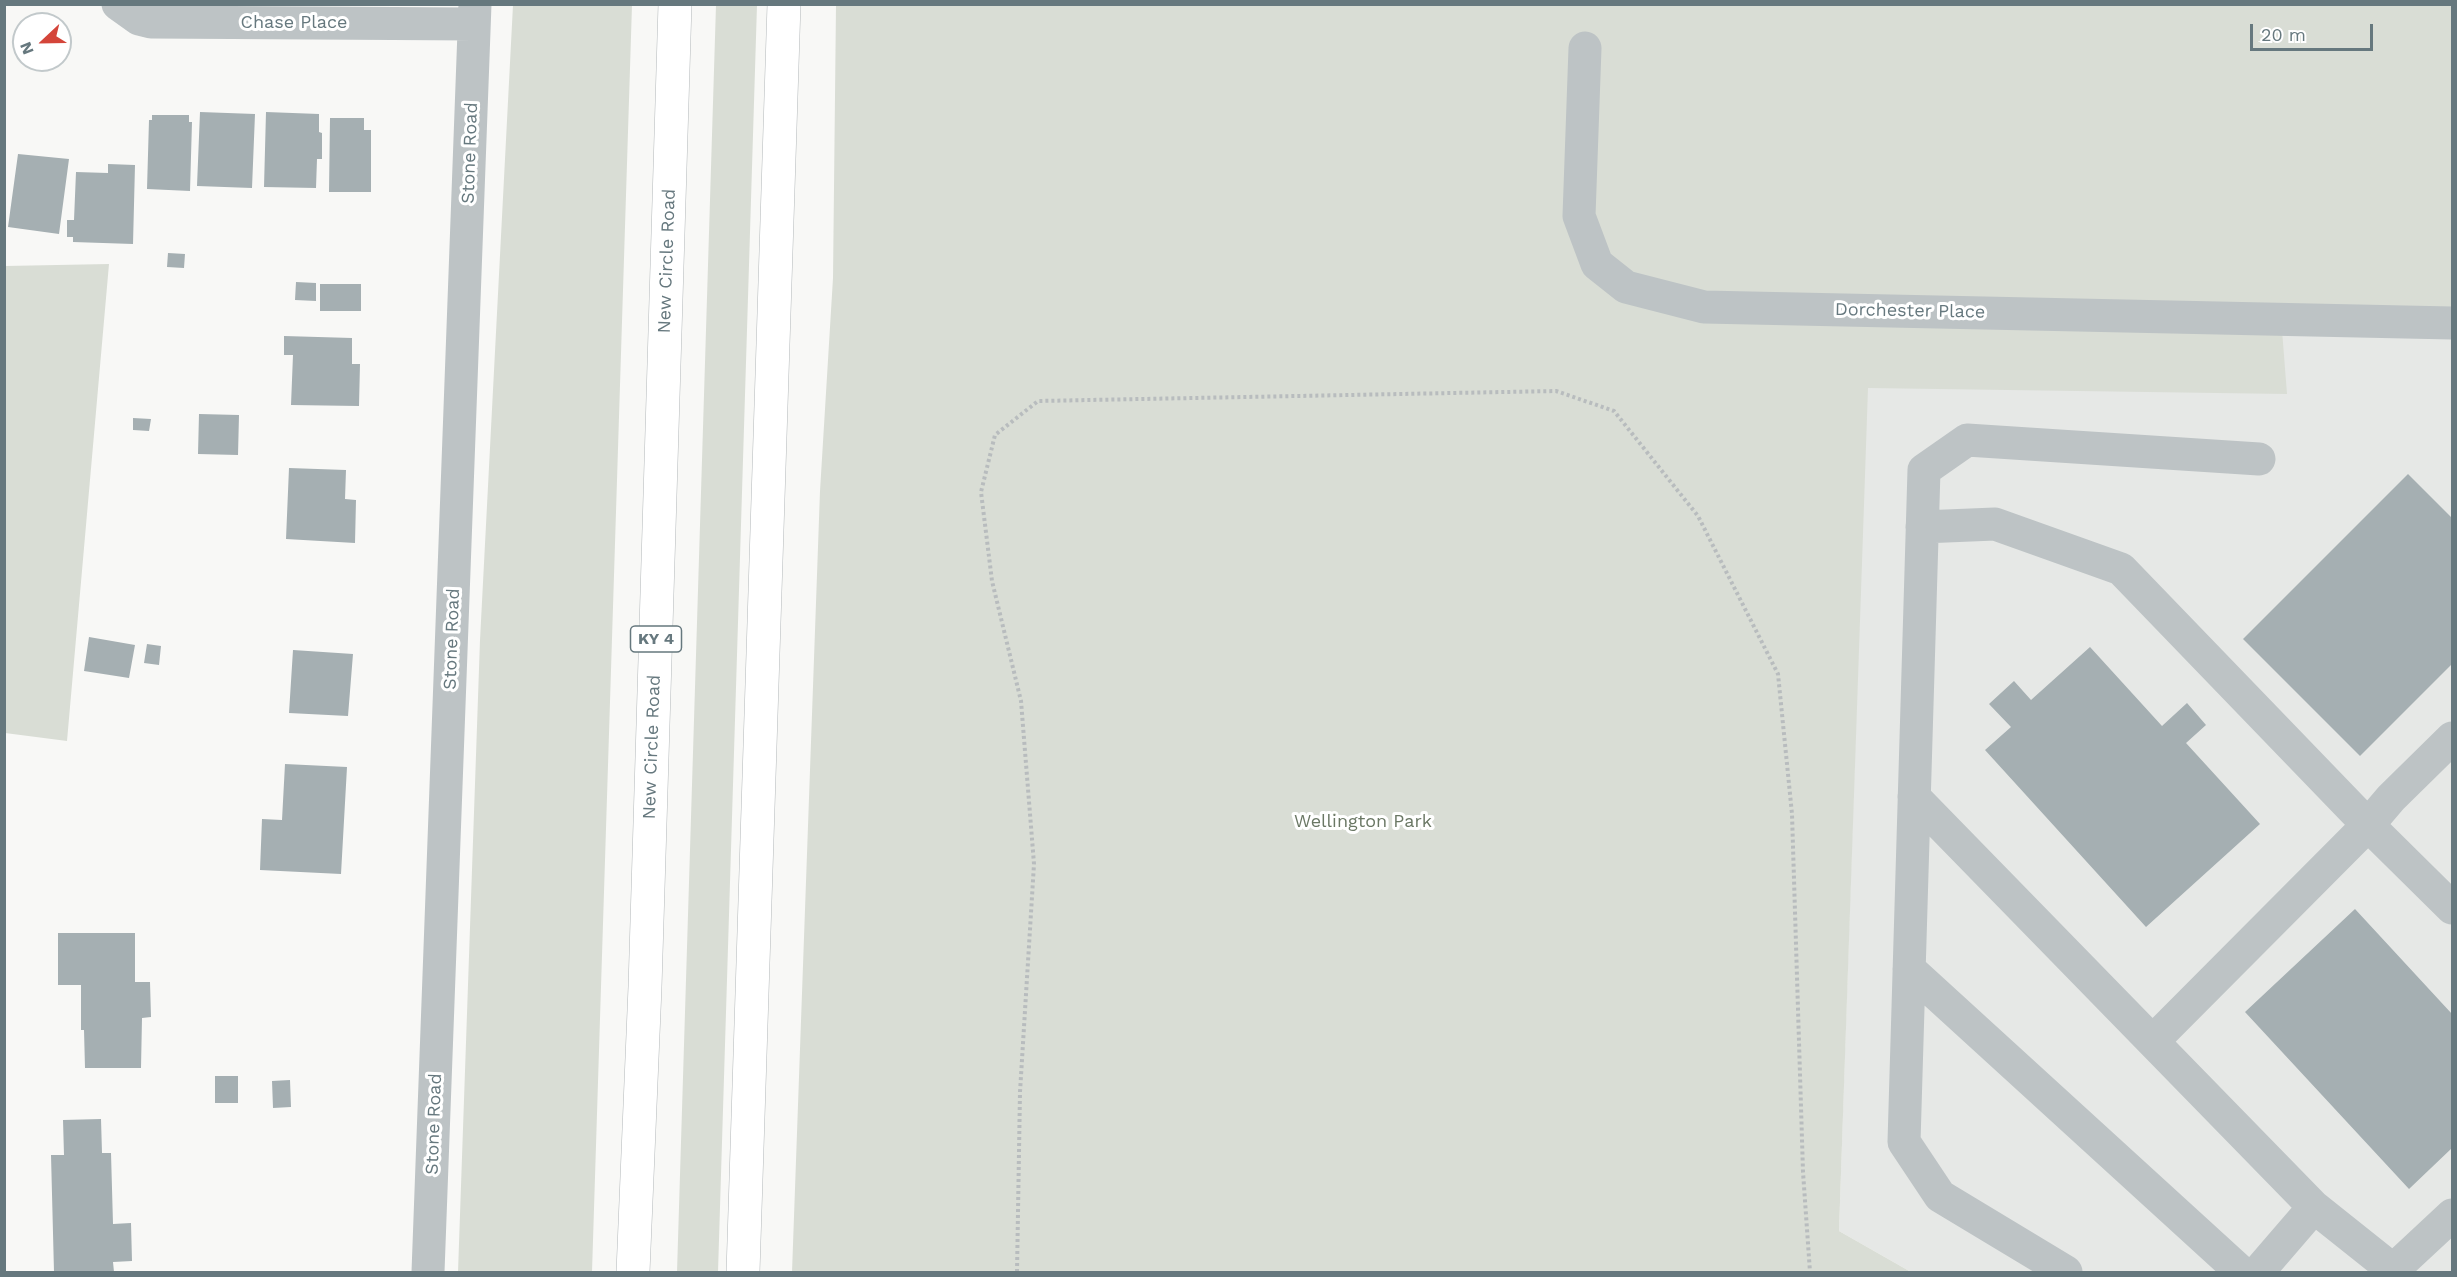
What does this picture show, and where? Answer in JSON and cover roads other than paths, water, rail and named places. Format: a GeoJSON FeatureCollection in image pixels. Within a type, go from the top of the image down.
{"type":"FeatureCollection","features":[{"type":"Feature","properties":{"kind":"highway","name":"New Circle Road"},"geometry":{"type":"LineString","coordinates":[[633,1272],[645,987],[675,4]]}},
{"type":"Feature","properties":{"kind":"highway"},"geometry":{"type":"LineString","coordinates":[[743,1272],[784,4]]}},
{"type":"Feature","properties":{"kind":"street","name":"Chase Place"},"geometry":{"type":"LineString","coordinates":[[118,4],[139,19],[152,22],[475,14]]}},
{"type":"Feature","properties":{"kind":"street","name":"Stone Road"},"geometry":{"type":"LineString","coordinates":[[428,1272],[475,14]]}},
{"type":"Feature","properties":{"kind":"street","name":"Dorchester Place"},"geometry":{"type":"LineString","coordinates":[[1585,48],[1579,216],[1598,264],[1626,287],[1704,307],[2452,323]]}},
{"type":"Feature","properties":{"kind":"street"},"geometry":{"type":"LineString","coordinates":[[2066,1272],[1940,1196],[1904,1142],[1924,470],[1967,440],[2259,459]]}},
{"type":"Feature","properties":{"kind":"street"},"geometry":{"type":"LineString","coordinates":[[1922,527],[1995,524],[2121,569],[2368,825],[2452,908]]}},
{"type":"Feature","properties":{"kind":"street"},"geometry":{"type":"LineString","coordinates":[[2153,1041],[2452,738]]}},
{"type":"Feature","properties":{"kind":"street"},"geometry":{"type":"LineString","coordinates":[[1914,797],[2314,1207],[2394,1271],[2452,1215]]}},
{"type":"Feature","properties":{"kind":"street"},"geometry":{"type":"LineString","coordinates":[[1909,969],[2241,1272]]}},
{"type":"Feature","properties":{"kind":"street"},"geometry":{"type":"LineString","coordinates":[[2258,1272],[2314,1207]]}},
{"type":"Feature","properties":{"kind":"park label","name":"Wellington Park"},"geometry":{"type":"Point","coordinates":[1363,822]}}]}
